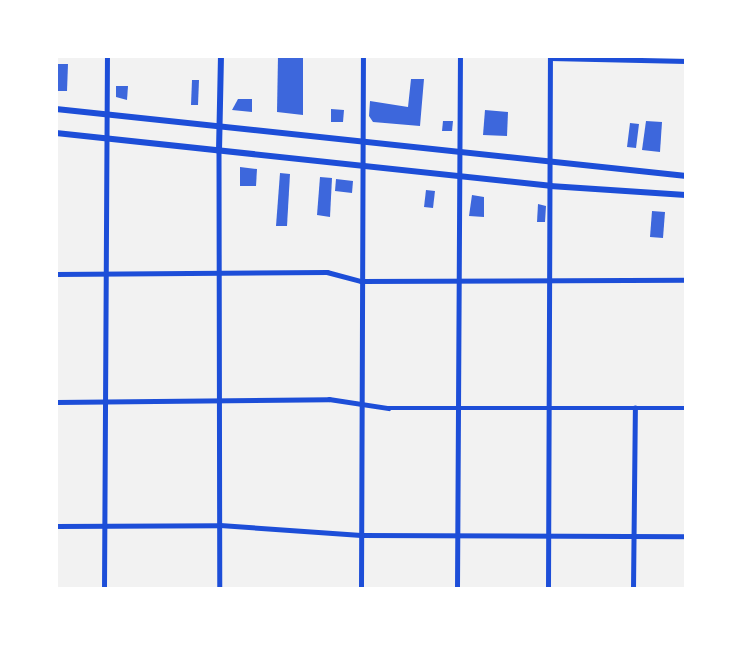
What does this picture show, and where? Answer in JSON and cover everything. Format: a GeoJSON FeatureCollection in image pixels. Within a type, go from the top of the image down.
{"type":"FeatureCollection","features":[{"type":"Feature","properties":{"kind":"main road"},"geometry":{"type":"LineString","coordinates":[[219,151],[221,56]]}},
{"type":"Feature","properties":{"kind":"main road"},"geometry":{"type":"LineString","coordinates":[[56,109],[550,159],[686,176]]}},
{"type":"Feature","properties":{"kind":"main road"},"geometry":{"type":"LineString","coordinates":[[56,134],[550,186],[686,195]]}},
{"type":"Feature","properties":{"kind":"street"},"geometry":{"type":"LineString","coordinates":[[104,589],[103,273],[108,138],[107,56]]}},
{"type":"Feature","properties":{"kind":"street"},"geometry":{"type":"LineString","coordinates":[[361,589],[363,56]]}},
{"type":"Feature","properties":{"kind":"street"},"geometry":{"type":"LineString","coordinates":[[457,589],[460,406],[457,176],[460,56]]}},
{"type":"Feature","properties":{"kind":"street"},"geometry":{"type":"LineString","coordinates":[[548,589],[550,57],[686,61]]}},
{"type":"Feature","properties":{"kind":"street"},"geometry":{"type":"LineString","coordinates":[[219,151],[222,271],[220,589]]}},
{"type":"Feature","properties":{"kind":"street"},"geometry":{"type":"LineString","coordinates":[[56,274],[327,272],[361,281],[549,282],[686,279]]}},
{"type":"Feature","properties":{"kind":"street"},"geometry":{"type":"LineString","coordinates":[[56,402],[329,399],[361,406],[686,408]]}},
{"type":"Feature","properties":{"kind":"street"},"geometry":{"type":"LineString","coordinates":[[633,589],[635,408]]}},
{"type":"Feature","properties":{"kind":"street"},"geometry":{"type":"LineString","coordinates":[[56,526],[220,525],[361,535],[686,536]]}},
{"type":"Feature","properties":{"kind":"building"},"geometry":{"type":"Polygon","coordinates":[[[278,56],[303,56],[303,115],[277,112],[278,56]]]}},
{"type":"Feature","properties":{"kind":"building"},"geometry":{"type":"Polygon","coordinates":[[[56,64],[68,64],[67,91],[56,91],[56,64]]]}},
{"type":"Feature","properties":{"kind":"building"},"geometry":{"type":"Polygon","coordinates":[[[411,79],[424,79],[420,126],[373,122],[369,116],[370,101],[408,107],[411,79]]]}},
{"type":"Feature","properties":{"kind":"building"},"geometry":{"type":"Polygon","coordinates":[[[192,80],[199,80],[198,105],[191,105],[192,80]]]}},
{"type":"Feature","properties":{"kind":"building"},"geometry":{"type":"Polygon","coordinates":[[[116,86],[128,86],[127,100],[116,97],[116,86]]]}},
{"type":"Feature","properties":{"kind":"building"},"geometry":{"type":"Polygon","coordinates":[[[238,99],[252,99],[252,112],[232,110],[238,99]]]}},
{"type":"Feature","properties":{"kind":"building"},"geometry":{"type":"Polygon","coordinates":[[[331,109],[344,110],[343,122],[331,122],[331,109]]]}},
{"type":"Feature","properties":{"kind":"building"},"geometry":{"type":"Polygon","coordinates":[[[485,110],[508,112],[507,136],[483,135],[485,110]]]}},
{"type":"Feature","properties":{"kind":"building"},"geometry":{"type":"Polygon","coordinates":[[[443,121],[453,121],[452,131],[442,131],[443,121]]]}},
{"type":"Feature","properties":{"kind":"building"},"geometry":{"type":"Polygon","coordinates":[[[646,121],[662,122],[660,152],[642,150],[646,121]]]}},
{"type":"Feature","properties":{"kind":"building"},"geometry":{"type":"Polygon","coordinates":[[[630,123],[639,124],[636,148],[627,147],[630,123]]]}},
{"type":"Feature","properties":{"kind":"building"},"geometry":{"type":"Polygon","coordinates":[[[240,167],[257,169],[256,186],[240,186],[240,167]]]}},
{"type":"Feature","properties":{"kind":"building"},"geometry":{"type":"Polygon","coordinates":[[[280,173],[290,174],[287,226],[276,226],[280,173]]]}},
{"type":"Feature","properties":{"kind":"building"},"geometry":{"type":"Polygon","coordinates":[[[320,177],[332,178],[330,217],[317,215],[320,177]]]}},
{"type":"Feature","properties":{"kind":"building"},"geometry":{"type":"Polygon","coordinates":[[[336,179],[353,181],[352,193],[335,191],[336,179]]]}},
{"type":"Feature","properties":{"kind":"building"},"geometry":{"type":"Polygon","coordinates":[[[426,190],[435,191],[433,208],[424,207],[426,190]]]}},
{"type":"Feature","properties":{"kind":"building"},"geometry":{"type":"Polygon","coordinates":[[[472,195],[484,197],[484,217],[469,216],[472,195]]]}},
{"type":"Feature","properties":{"kind":"building"},"geometry":{"type":"Polygon","coordinates":[[[538,204],[546,206],[545,222],[537,222],[538,204]]]}},
{"type":"Feature","properties":{"kind":"building"},"geometry":{"type":"Polygon","coordinates":[[[652,211],[665,212],[663,238],[650,237],[652,211]]]}}]}
